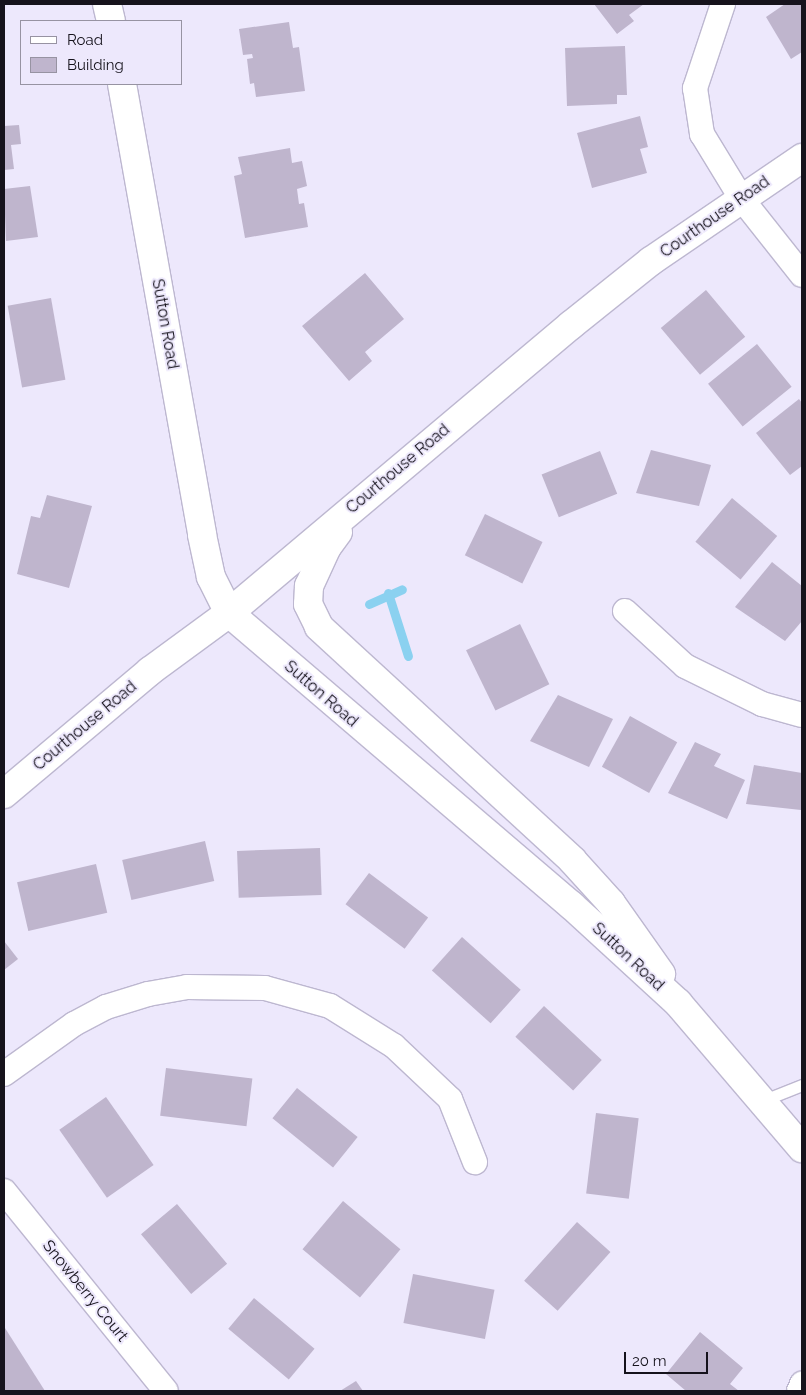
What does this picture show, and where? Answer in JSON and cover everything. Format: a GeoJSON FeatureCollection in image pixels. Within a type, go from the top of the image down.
{"type":"FeatureCollection","features":[{"type":"Feature","properties":{"kind":"street"},"geometry":{"type":"LineString","coordinates":[[108,4],[111,20]]}},
{"type":"Feature","properties":{"kind":"street"},"geometry":{"type":"LineString","coordinates":[[722,4],[695,88],[702,134],[741,198],[802,274]]}},
{"type":"Feature","properties":{"kind":"street","name":"Sutton Road"},"geometry":{"type":"LineString","coordinates":[[122,85],[202,535],[211,577],[229,613],[571,905],[678,1003],[764,1100],[802,1148]]}},
{"type":"Feature","properties":{"kind":"street","name":"Courthouse Road"},"geometry":{"type":"LineString","coordinates":[[4,794],[150,671],[229,613],[363,498],[592,307],[651,261],[802,158]]}},
{"type":"Feature","properties":{"kind":"street"},"geometry":{"type":"LineString","coordinates":[[363,498],[327,547],[314,570],[309,586],[311,615],[332,640],[572,860],[611,903],[647,950],[678,1003]]}},
{"type":"Feature","properties":{"kind":"street"},"geometry":{"type":"LineString","coordinates":[[625,611],[685,666],[762,704],[802,715]]}},
{"type":"Feature","properties":{"kind":"street"},"geometry":{"type":"LineString","coordinates":[[4,1074],[74,1024],[106,1007],[148,994],[187,987],[225,985],[265,988],[330,1006],[394,1046],[450,1098],[475,1162]]}},
{"type":"Feature","properties":{"kind":"street","name":"Snowberry Court"},"geometry":{"type":"LineString","coordinates":[[4,1191],[166,1391]]}},
{"type":"Feature","properties":{"kind":"street"},"geometry":{"type":"LineString","coordinates":[[800,1391],[802,1384]]}},
{"type":"Feature","properties":{"kind":"lane"},"geometry":{"type":"LineString","coordinates":[[764,1100],[802,1085]]}},
{"type":"Feature","properties":{"kind":"building"},"geometry":{"type":"Polygon","coordinates":[[[594,4],[644,4],[629,15],[634,21],[617,34],[594,4]]]}},
{"type":"Feature","properties":{"kind":"building"},"geometry":{"type":"Polygon","coordinates":[[[785,4],[802,4],[802,52],[791,59],[766,17],[785,4]]]}},
{"type":"Feature","properties":{"kind":"building"},"geometry":{"type":"Polygon","coordinates":[[[289,22],[293,48],[299,47],[305,91],[256,97],[254,83],[250,84],[247,59],[253,58],[252,54],[243,55],[239,29],[289,22]]]}},
{"type":"Feature","properties":{"kind":"building"},"geometry":{"type":"Polygon","coordinates":[[[625,46],[627,95],[617,95],[617,104],[567,106],[565,48],[625,46]]]}},
{"type":"Feature","properties":{"kind":"building"},"geometry":{"type":"Polygon","coordinates":[[[640,116],[648,147],[640,149],[647,173],[592,188],[577,133],[640,116]]]}},
{"type":"Feature","properties":{"kind":"building"},"geometry":{"type":"Polygon","coordinates":[[[19,125],[21,144],[11,145],[14,169],[4,170],[4,126],[19,125]]]}},
{"type":"Feature","properties":{"kind":"building"},"geometry":{"type":"Polygon","coordinates":[[[290,148],[292,163],[302,161],[307,186],[297,189],[299,204],[304,203],[308,227],[245,238],[234,176],[242,174],[238,157],[290,148]]]}},
{"type":"Feature","properties":{"kind":"building"},"geometry":{"type":"Polygon","coordinates":[[[30,186],[38,237],[6,241],[4,189],[30,186]]]}},
{"type":"Feature","properties":{"kind":"building"},"geometry":{"type":"Polygon","coordinates":[[[365,273],[404,319],[365,352],[372,361],[349,381],[302,326],[365,273]]]}},
{"type":"Feature","properties":{"kind":"building"},"geometry":{"type":"Polygon","coordinates":[[[706,290],[745,337],[700,375],[661,328],[706,290]]]}},
{"type":"Feature","properties":{"kind":"building"},"geometry":{"type":"Polygon","coordinates":[[[51,298],[65,380],[22,387],[8,306],[51,298]]]}},
{"type":"Feature","properties":{"kind":"building"},"geometry":{"type":"Polygon","coordinates":[[[757,344],[792,387],[743,426],[708,384],[757,344]]]}},
{"type":"Feature","properties":{"kind":"building"},"geometry":{"type":"Polygon","coordinates":[[[799,399],[802,403],[802,466],[790,475],[756,433],[799,399]]]}},
{"type":"Feature","properties":{"kind":"building"},"geometry":{"type":"Polygon","coordinates":[[[651,450],[711,465],[699,506],[636,493],[651,450]]]}},
{"type":"Feature","properties":{"kind":"building"},"geometry":{"type":"Polygon","coordinates":[[[600,451],[617,494],[559,517],[542,475],[600,451]]]}},
{"type":"Feature","properties":{"kind":"building"},"geometry":{"type":"Polygon","coordinates":[[[47,495],[92,506],[69,588],[17,574],[31,516],[40,518],[47,495]]]}},
{"type":"Feature","properties":{"kind":"building"},"geometry":{"type":"Polygon","coordinates":[[[732,498],[777,536],[741,580],[695,542],[732,498]]]}},
{"type":"Feature","properties":{"kind":"building"},"geometry":{"type":"Polygon","coordinates":[[[485,514],[543,542],[522,583],[465,555],[485,514]]]}},
{"type":"Feature","properties":{"kind":"building"},"geometry":{"type":"Polygon","coordinates":[[[772,562],[802,586],[802,621],[785,641],[735,607],[772,562]]]}},
{"type":"Feature","properties":{"kind":"building"},"geometry":{"type":"Polygon","coordinates":[[[520,624],[549,684],[495,711],[466,650],[520,624]]]}},
{"type":"Feature","properties":{"kind":"building"},"geometry":{"type":"Polygon","coordinates":[[[558,695],[613,719],[589,767],[530,741],[558,695]]]}},
{"type":"Feature","properties":{"kind":"building"},"geometry":{"type":"Polygon","coordinates":[[[630,716],[677,742],[649,793],[602,767],[630,716]]]}},
{"type":"Feature","properties":{"kind":"building"},"geometry":{"type":"Polygon","coordinates":[[[695,742],[721,754],[714,766],[745,780],[727,819],[668,793],[695,742]]]}},
{"type":"Feature","properties":{"kind":"building"},"geometry":{"type":"Polygon","coordinates":[[[754,765],[802,773],[801,810],[746,804],[754,765]]]}},
{"type":"Feature","properties":{"kind":"building"},"geometry":{"type":"Polygon","coordinates":[[[205,841],[214,881],[131,900],[122,860],[205,841]]]}},
{"type":"Feature","properties":{"kind":"building"},"geometry":{"type":"Polygon","coordinates":[[[320,848],[322,895],[239,898],[237,851],[320,848]]]}},
{"type":"Feature","properties":{"kind":"building"},"geometry":{"type":"Polygon","coordinates":[[[96,864],[107,913],[28,931],[17,882],[96,864]]]}},
{"type":"Feature","properties":{"kind":"building"},"geometry":{"type":"Polygon","coordinates":[[[369,873],[428,918],[405,949],[346,904],[369,873]]]}},
{"type":"Feature","properties":{"kind":"building"},"geometry":{"type":"Polygon","coordinates":[[[462,937],[521,990],[491,1023],[432,970],[462,937]]]}},
{"type":"Feature","properties":{"kind":"building"},"geometry":{"type":"Polygon","coordinates":[[[4,941],[18,959],[4,970],[4,941]]]}},
{"type":"Feature","properties":{"kind":"building"},"geometry":{"type":"Polygon","coordinates":[[[544,1006],[602,1060],[573,1091],[515,1037],[544,1006]]]}},
{"type":"Feature","properties":{"kind":"building"},"geometry":{"type":"Polygon","coordinates":[[[166,1068],[252,1079],[247,1126],[160,1116],[166,1068]]]}},
{"type":"Feature","properties":{"kind":"building"},"geometry":{"type":"Polygon","coordinates":[[[297,1088],[358,1137],[333,1167],[272,1118],[297,1088]]]}},
{"type":"Feature","properties":{"kind":"building"},"geometry":{"type":"Polygon","coordinates":[[[106,1097],[154,1165],[107,1198],[59,1130],[106,1097]]]}},
{"type":"Feature","properties":{"kind":"building"},"geometry":{"type":"Polygon","coordinates":[[[596,1113],[639,1118],[629,1199],[586,1193],[596,1113]]]}},
{"type":"Feature","properties":{"kind":"building"},"geometry":{"type":"Polygon","coordinates":[[[343,1201],[400,1249],[360,1297],[303,1249],[343,1201]]]}},
{"type":"Feature","properties":{"kind":"building"},"geometry":{"type":"Polygon","coordinates":[[[177,1204],[227,1264],[191,1294],[141,1234],[177,1204]]]}},
{"type":"Feature","properties":{"kind":"building"},"geometry":{"type":"Polygon","coordinates":[[[577,1222],[610,1252],[558,1311],[524,1281],[577,1222]]]}},
{"type":"Feature","properties":{"kind":"building"},"geometry":{"type":"Polygon","coordinates":[[[413,1274],[494,1290],[485,1339],[403,1323],[413,1274]]]}},
{"type":"Feature","properties":{"kind":"building"},"geometry":{"type":"Polygon","coordinates":[[[254,1298],[315,1349],[289,1379],[228,1329],[254,1298]]]}},
{"type":"Feature","properties":{"kind":"building"},"geometry":{"type":"Polygon","coordinates":[[[5,1328],[45,1391],[4,1391],[5,1328]]]}},
{"type":"Feature","properties":{"kind":"building"},"geometry":{"type":"Polygon","coordinates":[[[700,1332],[743,1368],[730,1384],[739,1391],[686,1391],[666,1374],[700,1332]]]}},
{"type":"Feature","properties":{"kind":"building"},"geometry":{"type":"Polygon","coordinates":[[[356,1381],[363,1391],[340,1391],[356,1381]]]}},
{"type":"Feature","properties":{"kind":"waterway"},"geometry":{"type":"LineString","coordinates":[[369,604],[402,589]]}},
{"type":"Feature","properties":{"kind":"waterway"},"geometry":{"type":"LineString","coordinates":[[388,593],[408,656]]}}]}
